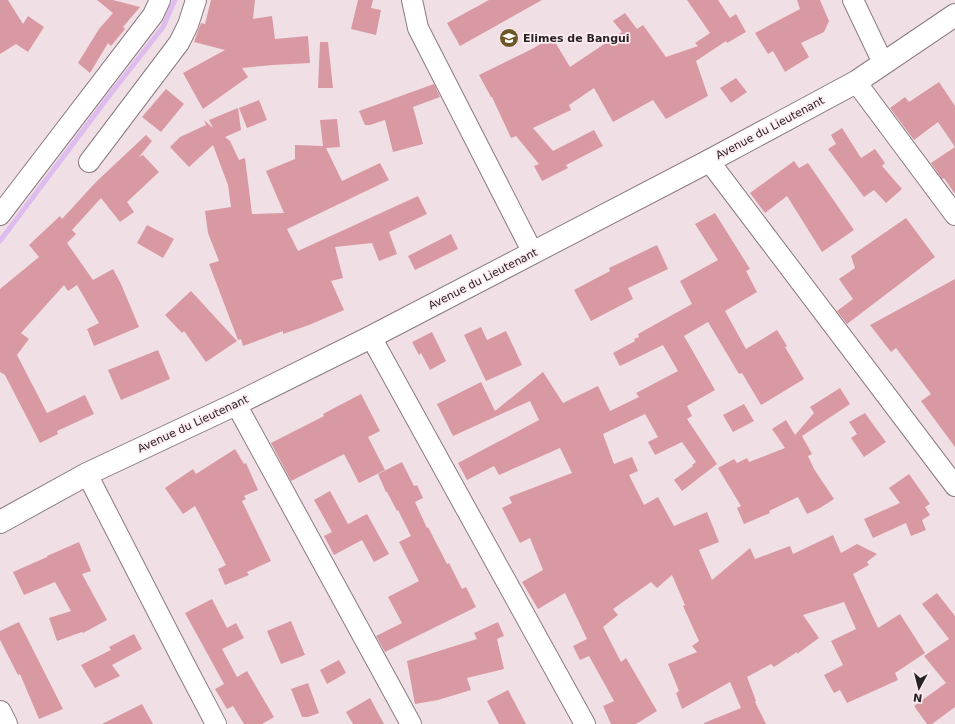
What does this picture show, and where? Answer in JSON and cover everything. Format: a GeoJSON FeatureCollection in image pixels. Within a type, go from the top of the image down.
{"type":"FeatureCollection","features":[{"type":"Feature","properties":{"kind":"main road","name":"Avenue du Lieutenant"},"geometry":{"type":"LineString","coordinates":[[0,522],[86,474],[236,404],[371,337],[709,161],[856,82],[955,15]]}},
{"type":"Feature","properties":{"kind":"main road"},"geometry":{"type":"LineString","coordinates":[[0,712],[6,724]]}},
{"type":"Feature","properties":{"kind":"street"},"geometry":{"type":"LineString","coordinates":[[0,215],[153,15],[160,0]]}},
{"type":"Feature","properties":{"kind":"street"},"geometry":{"type":"LineString","coordinates":[[89,162],[179,43],[188,26],[196,0]]}},
{"type":"Feature","properties":{"kind":"street"},"geometry":{"type":"LineString","coordinates":[[412,0],[418,28],[533,253]]}},
{"type":"Feature","properties":{"kind":"street"},"geometry":{"type":"LineString","coordinates":[[853,0],[883,63]]}},
{"type":"Feature","properties":{"kind":"street"},"geometry":{"type":"LineString","coordinates":[[856,82],[955,215]]}},
{"type":"Feature","properties":{"kind":"street"},"geometry":{"type":"LineString","coordinates":[[709,161],[955,486]]}},
{"type":"Feature","properties":{"kind":"street"},"geometry":{"type":"LineString","coordinates":[[371,337],[585,724]]}},
{"type":"Feature","properties":{"kind":"street"},"geometry":{"type":"LineString","coordinates":[[236,404],[411,724]]}},
{"type":"Feature","properties":{"kind":"street"},"geometry":{"type":"LineString","coordinates":[[86,474],[216,724]]}},
{"type":"Feature","properties":{"kind":"building"},"geometry":{"type":"Polygon","coordinates":[[[0,0],[8,0],[23,24],[28,16],[44,27],[28,52],[16,44],[0,54],[0,0]]]}},
{"type":"Feature","properties":{"kind":"building"},"geometry":{"type":"Polygon","coordinates":[[[97,0],[113,0],[140,7],[123,27],[125,29],[111,46],[108,43],[90,73],[78,63],[99,29],[113,13],[97,0]]]}},
{"type":"Feature","properties":{"kind":"building"},"geometry":{"type":"Polygon","coordinates":[[[211,0],[255,0],[253,19],[272,16],[275,39],[308,36],[310,63],[242,68],[248,77],[203,109],[183,73],[225,50],[194,42],[201,23],[205,24],[211,0]]]}},
{"type":"Feature","properties":{"kind":"building"},"geometry":{"type":"Polygon","coordinates":[[[358,0],[373,0],[371,8],[381,10],[376,35],[351,29],[358,0]]]}},
{"type":"Feature","properties":{"kind":"building"},"geometry":{"type":"Polygon","coordinates":[[[489,0],[542,0],[460,46],[447,23],[489,0]]]}},
{"type":"Feature","properties":{"kind":"building"},"geometry":{"type":"Polygon","coordinates":[[[687,0],[718,0],[730,18],[736,14],[746,32],[727,43],[726,41],[696,61],[708,96],[666,119],[653,100],[613,122],[594,88],[569,105],[571,110],[533,128],[553,151],[594,130],[603,146],[566,165],[568,168],[542,181],[534,166],[539,164],[516,136],[511,138],[492,97],[479,75],[532,49],[552,37],[570,67],[622,32],[613,21],[625,13],[637,29],[643,25],[666,57],[698,46],[695,43],[710,33],[687,0]]]}},
{"type":"Feature","properties":{"kind":"building"},"geometry":{"type":"Polygon","coordinates":[[[797,0],[820,0],[829,21],[824,32],[801,43],[809,57],[785,72],[773,51],[768,54],[755,33],[800,9],[797,0]]]}},
{"type":"Feature","properties":{"kind":"building"},"geometry":{"type":"Polygon","coordinates":[[[320,42],[328,42],[333,88],[318,88],[320,42]]]}},
{"type":"Feature","properties":{"kind":"building"},"geometry":{"type":"Polygon","coordinates":[[[736,78],[747,92],[731,103],[720,88],[736,78]]]}},
{"type":"Feature","properties":{"kind":"building"},"geometry":{"type":"Polygon","coordinates":[[[939,82],[955,106],[955,147],[938,122],[914,140],[890,108],[905,97],[909,102],[939,82]]]}},
{"type":"Feature","properties":{"kind":"building"},"geometry":{"type":"Polygon","coordinates":[[[434,84],[440,97],[413,107],[423,144],[393,152],[385,120],[370,125],[365,125],[359,111],[434,84]]]}},
{"type":"Feature","properties":{"kind":"building"},"geometry":{"type":"Polygon","coordinates":[[[166,89],[184,104],[161,132],[142,117],[166,89]]]}},
{"type":"Feature","properties":{"kind":"building"},"geometry":{"type":"Polygon","coordinates":[[[259,100],[267,120],[247,128],[239,108],[259,100]]]}},
{"type":"Feature","properties":{"kind":"building"},"geometry":{"type":"Polygon","coordinates":[[[238,108],[241,130],[225,137],[230,141],[239,160],[245,158],[252,214],[284,213],[266,171],[295,159],[295,145],[323,146],[320,120],[337,119],[340,147],[326,148],[342,181],[380,163],[389,180],[287,229],[298,251],[418,196],[427,214],[389,232],[397,254],[379,261],[372,243],[335,247],[343,278],[331,281],[344,310],[309,325],[283,334],[283,331],[243,346],[241,339],[238,340],[209,264],[219,261],[208,233],[205,211],[231,207],[228,185],[213,145],[189,167],[170,147],[180,137],[206,125],[204,120],[213,128],[209,120],[238,108]]]}},
{"type":"Feature","properties":{"kind":"building"},"geometry":{"type":"Polygon","coordinates":[[[842,128],[861,158],[875,149],[885,163],[882,166],[902,189],[886,203],[874,190],[864,197],[828,149],[836,144],[831,135],[842,128]]]}},
{"type":"Feature","properties":{"kind":"building"},"geometry":{"type":"Polygon","coordinates":[[[146,135],[152,141],[139,157],[143,155],[159,172],[127,202],[134,212],[120,222],[101,198],[72,230],[76,234],[67,243],[93,280],[113,269],[139,327],[94,346],[87,329],[99,323],[77,285],[68,291],[64,285],[21,333],[29,339],[17,355],[47,413],[85,395],[94,414],[57,431],[58,434],[40,443],[5,375],[0,372],[0,289],[39,257],[29,245],[60,216],[62,219],[96,182],[146,135]]]}},
{"type":"Feature","properties":{"kind":"building"},"geometry":{"type":"Polygon","coordinates":[[[955,147],[955,194],[931,163],[955,147]]]}},
{"type":"Feature","properties":{"kind":"building"},"geometry":{"type":"Polygon","coordinates":[[[794,161],[799,168],[808,163],[854,230],[822,252],[787,196],[765,213],[750,193],[794,161]]]}},
{"type":"Feature","properties":{"kind":"building"},"geometry":{"type":"Polygon","coordinates":[[[715,213],[750,269],[746,271],[757,292],[725,311],[746,349],[777,330],[804,379],[761,405],[742,373],[739,374],[708,322],[684,336],[715,390],[687,406],[692,416],[687,419],[717,464],[682,491],[674,480],[696,462],[682,442],[655,455],[648,442],[658,437],[645,414],[603,434],[614,464],[632,457],[638,471],[629,475],[644,505],[658,497],[674,526],[707,512],[719,542],[699,550],[712,580],[750,548],[755,559],[790,546],[793,554],[833,535],[841,553],[857,544],[877,554],[867,562],[869,565],[853,574],[878,628],[900,614],[925,653],[895,673],[898,680],[847,703],[840,690],[834,693],[824,675],[843,665],[831,641],[856,629],[844,602],[803,615],[819,638],[797,654],[797,652],[774,667],[771,664],[747,677],[756,701],[755,702],[766,724],[704,724],[741,708],[730,682],[682,709],[676,693],[679,691],[668,664],[697,652],[692,646],[699,641],[683,606],[685,605],[672,575],[657,588],[651,582],[613,609],[618,615],[603,627],[621,662],[626,658],[657,711],[636,724],[611,724],[603,706],[614,701],[589,656],[580,660],[573,646],[587,639],[565,593],[538,609],[522,582],[543,570],[530,538],[520,543],[502,508],[512,503],[509,497],[572,473],[560,448],[499,475],[494,466],[467,480],[458,463],[539,420],[530,401],[453,436],[437,404],[481,382],[495,411],[543,372],[563,403],[598,386],[610,411],[639,397],[636,393],[678,371],[663,345],[620,366],[613,353],[635,341],[634,339],[639,337],[638,334],[692,304],[680,281],[718,260],[695,224],[715,213]]]}},
{"type":"Feature","properties":{"kind":"building"},"geometry":{"type":"Polygon","coordinates":[[[906,218],[935,257],[847,324],[837,311],[853,299],[839,279],[855,268],[851,256],[906,218]]]}},
{"type":"Feature","properties":{"kind":"building"},"geometry":{"type":"Polygon","coordinates":[[[147,225],[174,239],[163,258],[137,243],[147,225]]]}},
{"type":"Feature","properties":{"kind":"building"},"geometry":{"type":"Polygon","coordinates":[[[451,234],[458,249],[415,270],[408,256],[451,234]]]}},
{"type":"Feature","properties":{"kind":"building"},"geometry":{"type":"Polygon","coordinates":[[[657,245],[668,269],[628,288],[633,299],[591,321],[574,290],[610,271],[609,268],[657,245]]]}},
{"type":"Feature","properties":{"kind":"building"},"geometry":{"type":"Polygon","coordinates":[[[955,279],[955,447],[921,401],[931,394],[896,348],[891,352],[870,325],[955,279]]]}},
{"type":"Feature","properties":{"kind":"building"},"geometry":{"type":"Polygon","coordinates":[[[191,291],[237,341],[206,362],[184,331],[182,333],[165,315],[191,291]]]}},
{"type":"Feature","properties":{"kind":"building"},"geometry":{"type":"Polygon","coordinates":[[[481,327],[487,340],[506,331],[522,365],[486,381],[464,335],[481,327]]]}},
{"type":"Feature","properties":{"kind":"building"},"geometry":{"type":"Polygon","coordinates":[[[432,332],[446,361],[430,370],[421,353],[419,355],[412,342],[432,332]]]}},
{"type":"Feature","properties":{"kind":"building"},"geometry":{"type":"Polygon","coordinates":[[[158,350],[170,379],[121,400],[108,370],[158,350]]]}},
{"type":"Feature","properties":{"kind":"building"},"geometry":{"type":"Polygon","coordinates":[[[840,388],[850,404],[802,436],[812,454],[808,456],[814,469],[834,499],[807,514],[798,497],[769,511],[770,513],[744,524],[737,508],[741,506],[718,468],[734,459],[737,463],[747,458],[749,462],[785,448],[772,429],[786,420],[795,435],[814,413],[810,407],[840,388]]]}},
{"type":"Feature","properties":{"kind":"building"},"geometry":{"type":"Polygon","coordinates":[[[361,394],[380,431],[368,437],[385,470],[359,483],[344,454],[291,481],[271,443],[324,416],[323,414],[361,394]]]}},
{"type":"Feature","properties":{"kind":"building"},"geometry":{"type":"Polygon","coordinates":[[[744,404],[754,421],[733,432],[723,415],[744,404]]]}},
{"type":"Feature","properties":{"kind":"building"},"geometry":{"type":"Polygon","coordinates":[[[865,413],[886,442],[864,457],[851,438],[857,434],[849,422],[865,413]]]}},
{"type":"Feature","properties":{"kind":"building"},"geometry":{"type":"Polygon","coordinates":[[[235,449],[244,464],[246,463],[258,490],[244,496],[246,499],[242,501],[271,561],[247,572],[249,575],[225,585],[218,569],[226,565],[195,506],[183,514],[165,488],[193,469],[196,474],[235,449]]]}},
{"type":"Feature","properties":{"kind":"building"},"geometry":{"type":"Polygon","coordinates":[[[402,462],[414,486],[417,485],[423,498],[415,502],[427,528],[428,527],[447,564],[449,563],[462,589],[466,587],[476,607],[385,652],[376,636],[402,623],[388,597],[419,581],[399,542],[411,536],[398,510],[397,511],[386,492],[378,474],[402,462]]]}},
{"type":"Feature","properties":{"kind":"building"},"geometry":{"type":"Polygon","coordinates":[[[909,474],[930,504],[925,507],[930,515],[922,520],[926,530],[911,536],[906,523],[873,538],[864,519],[900,503],[889,488],[909,474]]]}},
{"type":"Feature","properties":{"kind":"building"},"geometry":{"type":"Polygon","coordinates":[[[330,491],[348,524],[367,514],[389,554],[374,562],[362,540],[334,555],[324,536],[332,532],[314,500],[330,491]]]}},
{"type":"Feature","properties":{"kind":"building"},"geometry":{"type":"Polygon","coordinates":[[[79,542],[91,571],[82,574],[107,620],[83,633],[82,632],[57,641],[49,618],[71,611],[55,582],[24,595],[13,572],[79,542]]]}},
{"type":"Feature","properties":{"kind":"building"},"geometry":{"type":"Polygon","coordinates":[[[937,593],[955,616],[955,707],[932,724],[927,724],[914,706],[946,683],[924,656],[949,639],[922,604],[937,593]]]}},
{"type":"Feature","properties":{"kind":"building"},"geometry":{"type":"Polygon","coordinates":[[[212,599],[227,628],[236,623],[244,638],[222,649],[237,677],[247,671],[274,717],[262,724],[244,724],[233,706],[227,709],[215,689],[224,684],[185,613],[212,599]]]}},
{"type":"Feature","properties":{"kind":"building"},"geometry":{"type":"Polygon","coordinates":[[[291,621],[305,655],[281,664],[267,631],[291,621]]]}},
{"type":"Feature","properties":{"kind":"building"},"geometry":{"type":"Polygon","coordinates":[[[19,622],[63,709],[39,719],[20,674],[18,675],[0,640],[0,631],[19,622]]]}},
{"type":"Feature","properties":{"kind":"building"},"geometry":{"type":"Polygon","coordinates":[[[498,622],[504,636],[497,639],[504,669],[467,678],[471,690],[438,700],[415,704],[407,661],[477,639],[474,633],[498,622]]]}},
{"type":"Feature","properties":{"kind":"building"},"geometry":{"type":"Polygon","coordinates":[[[134,634],[142,649],[112,665],[120,676],[95,688],[81,665],[111,650],[109,647],[134,634]]]}},
{"type":"Feature","properties":{"kind":"building"},"geometry":{"type":"Polygon","coordinates":[[[339,660],[346,673],[327,684],[320,670],[339,660]]]}},
{"type":"Feature","properties":{"kind":"building"},"geometry":{"type":"Polygon","coordinates":[[[308,683],[319,713],[308,717],[302,717],[291,689],[308,683]]]}},
{"type":"Feature","properties":{"kind":"building"},"geometry":{"type":"Polygon","coordinates":[[[508,690],[526,724],[499,724],[487,701],[508,690]]]}},
{"type":"Feature","properties":{"kind":"building"},"geometry":{"type":"Polygon","coordinates":[[[370,698],[384,724],[353,724],[346,712],[370,698]]]}},
{"type":"Feature","properties":{"kind":"building"},"geometry":{"type":"Polygon","coordinates":[[[142,704],[153,724],[102,724],[142,704]]]}},
{"type":"Feature","properties":{"kind":"waterway"},"geometry":{"type":"LineString","coordinates":[[0,241],[163,27],[175,0]]}},
{"type":"Feature","properties":{"kind":"place","name":"Elimes de Bangui"},"geometry":{"type":"Point","coordinates":[509,38]}}]}
